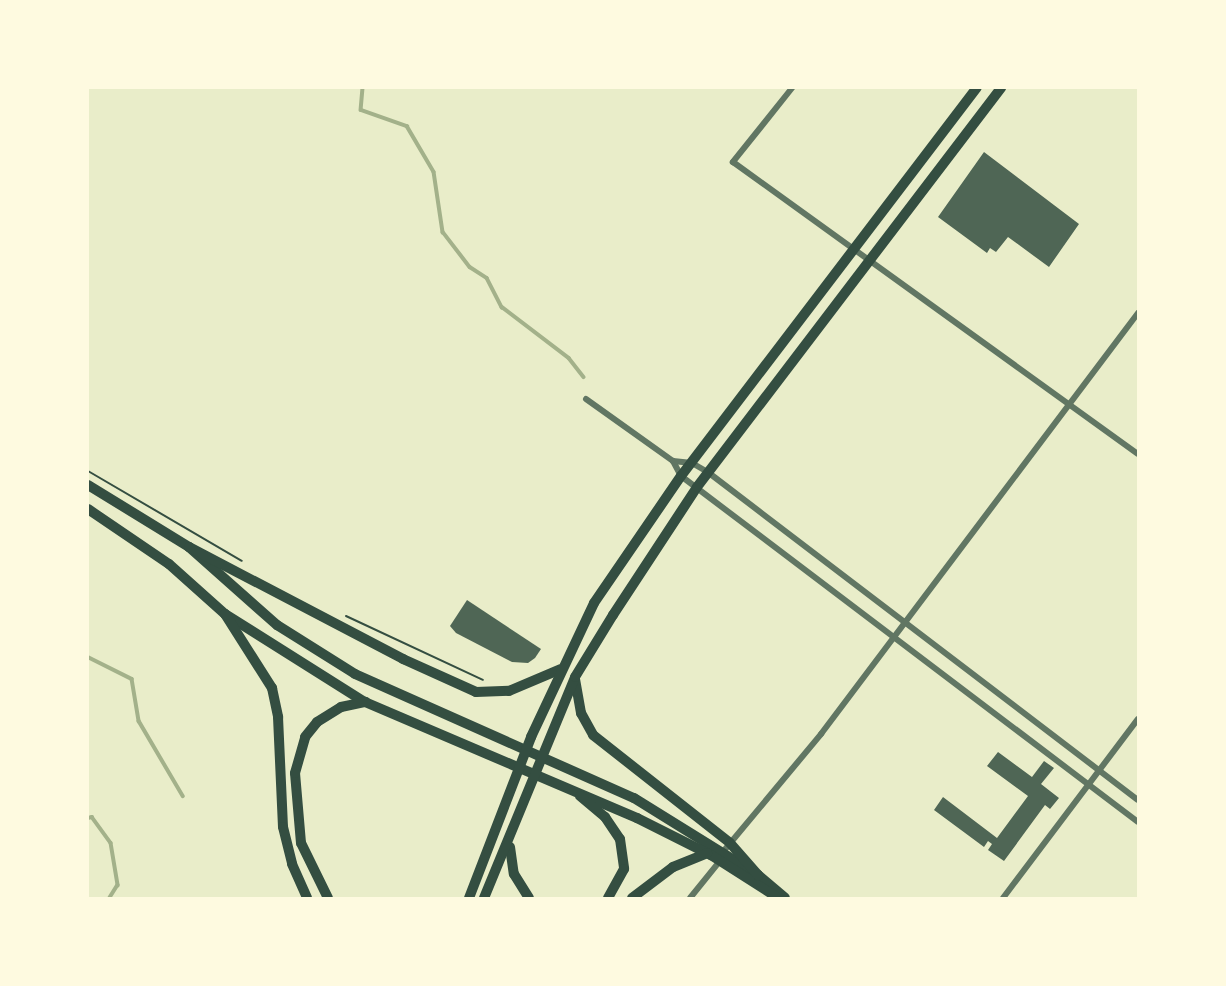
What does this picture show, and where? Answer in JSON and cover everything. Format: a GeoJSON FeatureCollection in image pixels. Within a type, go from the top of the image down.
{"type":"FeatureCollection","features":[{"type":"Feature","properties":{"kind":"highway"},"geometry":{"type":"LineString","coordinates":[[469,898],[561,669],[594,603],[681,476],[977,88]]}},
{"type":"Feature","properties":{"kind":"highway"},"geometry":{"type":"LineString","coordinates":[[484,898],[510,843],[575,677],[697,487],[1001,88]]}},
{"type":"Feature","properties":{"kind":"highway"},"geometry":{"type":"LineString","coordinates":[[189,547],[403,659],[476,692],[509,691],[561,669]]}},
{"type":"Feature","properties":{"kind":"highway"},"geometry":{"type":"LineString","coordinates":[[225,614],[272,688],[278,717],[283,827],[292,864],[307,898]]}},
{"type":"Feature","properties":{"kind":"highway"},"geometry":{"type":"LineString","coordinates":[[575,677],[581,713],[593,735],[730,844],[758,875]]}},
{"type":"Feature","properties":{"kind":"highway"},"geometry":{"type":"LineString","coordinates":[[328,898],[301,843],[295,773],[305,737],[317,722],[341,707],[365,702]]}},
{"type":"Feature","properties":{"kind":"highway"},"geometry":{"type":"LineString","coordinates":[[580,796],[605,817],[620,839],[624,870],[608,898]]}},
{"type":"Feature","properties":{"kind":"highway"},"geometry":{"type":"LineString","coordinates":[[510,843],[514,874],[529,898]]}},
{"type":"Feature","properties":{"kind":"highway"},"geometry":{"type":"LineString","coordinates":[[632,898],[673,867],[707,853]]}},
{"type":"Feature","properties":{"kind":"main road"},"geometry":{"type":"LineString","coordinates":[[88,485],[189,547],[278,625],[355,674],[588,774],[721,857],[778,898]]}},
{"type":"Feature","properties":{"kind":"main road"},"geometry":{"type":"LineString","coordinates":[[88,509],[169,564],[225,614],[365,702],[721,857],[758,875],[785,898]]}},
{"type":"Feature","properties":{"kind":"street"},"geometry":{"type":"LineString","coordinates":[[792,88],[733,162],[1139,454]]}},
{"type":"Feature","properties":{"kind":"street"},"geometry":{"type":"LineString","coordinates":[[690,898],[904,625],[1139,313]]}},
{"type":"Feature","properties":{"kind":"street"},"geometry":{"type":"LineString","coordinates":[[586,399],[673,461],[681,476],[1139,822]]}},
{"type":"Feature","properties":{"kind":"street"},"geometry":{"type":"LineString","coordinates":[[673,461],[692,463],[709,473],[904,625],[1139,800]]}},
{"type":"Feature","properties":{"kind":"street"},"geometry":{"type":"LineString","coordinates":[[1003,898],[1139,719]]}},
{"type":"Feature","properties":{"kind":"path"},"geometry":{"type":"LineString","coordinates":[[88,471],[249,565]]}},
{"type":"Feature","properties":{"kind":"path"},"geometry":{"type":"LineString","coordinates":[[340,613],[486,682]]}},
{"type":"Feature","properties":{"kind":"building"},"geometry":{"type":"Polygon","coordinates":[[[984,152],[1079,224],[1049,267],[1008,237],[996,252],[990,248],[987,253],[938,217],[984,152]]]}},
{"type":"Feature","properties":{"kind":"building"},"geometry":{"type":"Polygon","coordinates":[[[467,600],[541,649],[535,658],[528,663],[512,662],[456,633],[450,626],[467,600]]]}},
{"type":"Feature","properties":{"kind":"building"},"geometry":{"type":"Polygon","coordinates":[[[998,752],[1032,777],[1044,761],[1054,768],[1041,784],[1059,798],[1050,809],[1045,805],[1004,861],[988,850],[992,844],[988,841],[984,847],[934,810],[943,797],[997,838],[1028,796],[987,766],[998,752]]]}},
{"type":"Feature","properties":{"kind":"waterway"},"geometry":{"type":"LineString","coordinates":[[363,88],[361,110],[407,126],[434,172],[443,232],[470,267],[487,278],[502,307],[569,358],[584,377]]}},
{"type":"Feature","properties":{"kind":"waterway"},"geometry":{"type":"LineString","coordinates":[[88,657],[132,679],[139,721],[183,796]]}},
{"type":"Feature","properties":{"kind":"waterway"},"geometry":{"type":"LineString","coordinates":[[88,818],[92,817],[111,843],[118,885],[110,898]]}}]}
